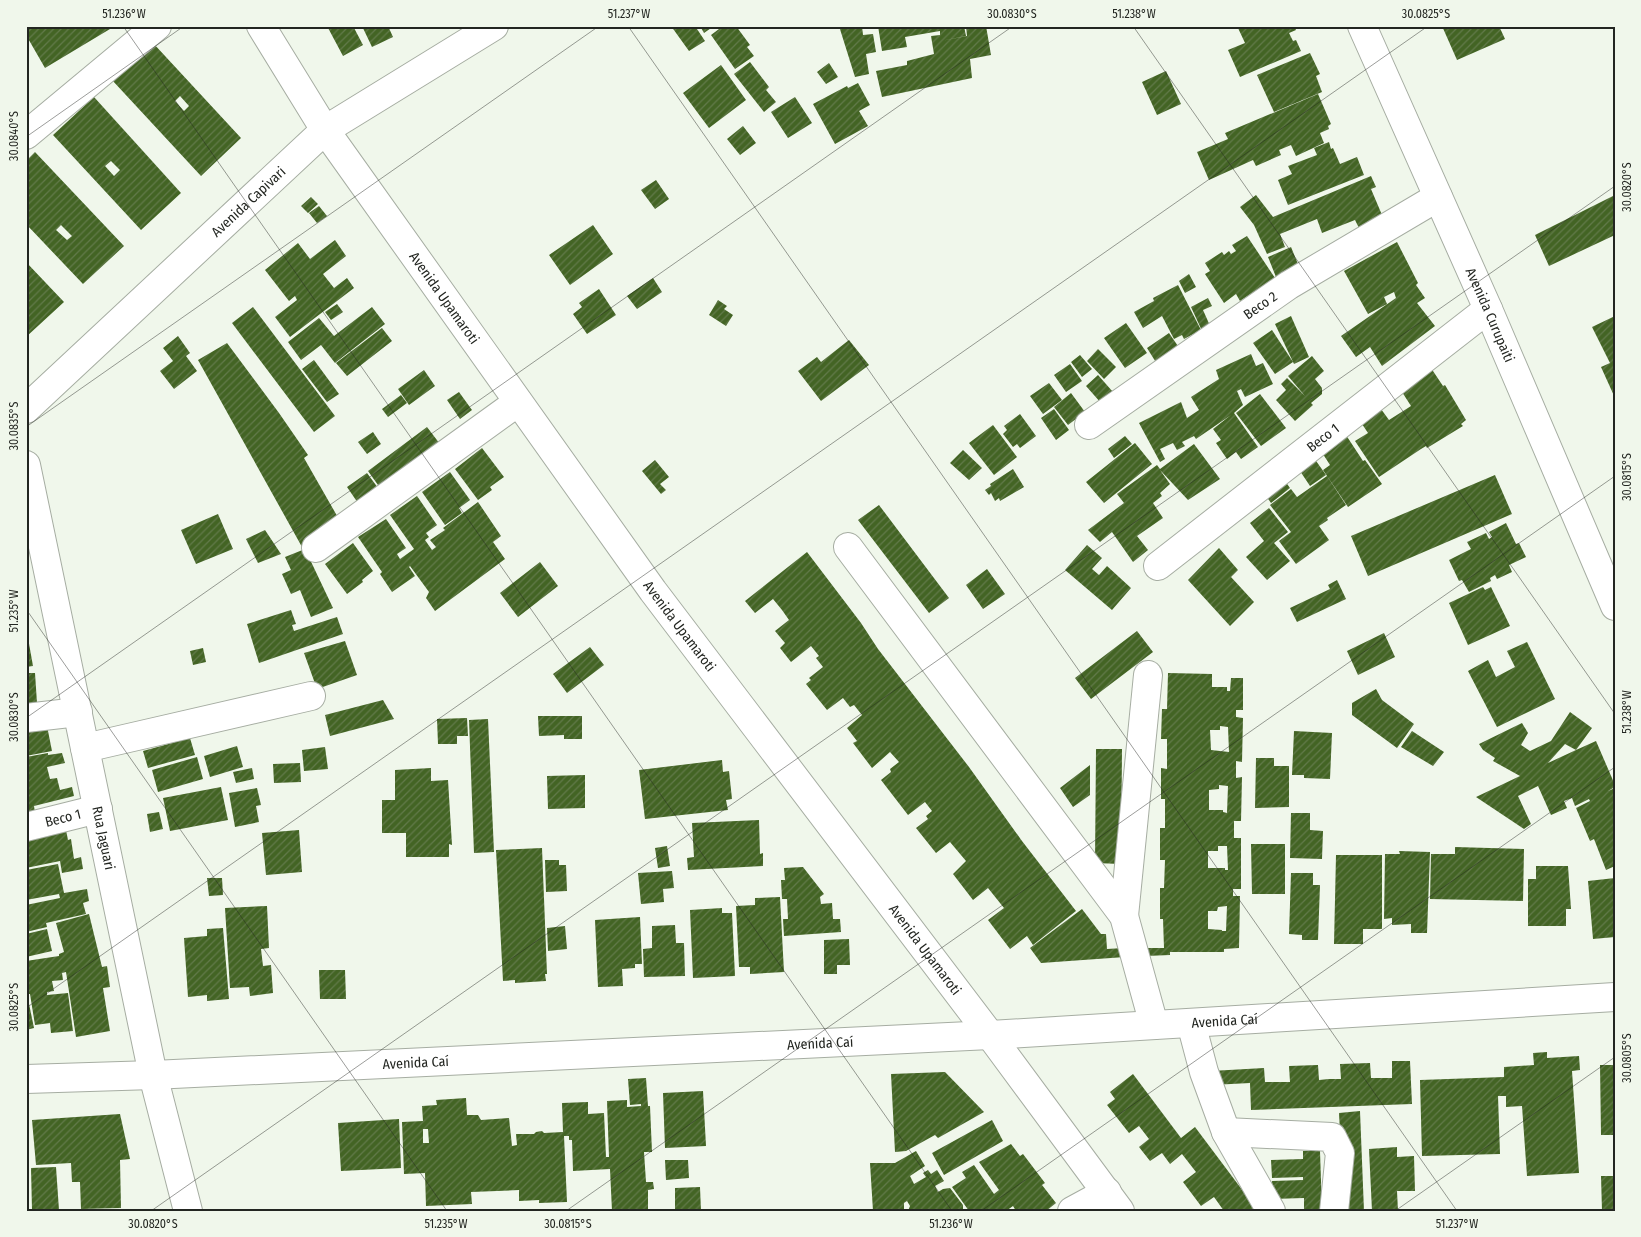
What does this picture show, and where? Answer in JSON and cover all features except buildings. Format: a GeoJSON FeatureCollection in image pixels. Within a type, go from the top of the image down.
{"type":"FeatureCollection","features":[{"type":"Feature","properties":{"kind":"street"},"geometry":{"type":"LineString","coordinates":[[26,136],[156,26]]}},
{"type":"Feature","properties":{"kind":"street","name":"Avenida Upamaroti"},"geometry":{"type":"LineString","coordinates":[[261,26],[325,130],[653,591],[1114,1201]]}},
{"type":"Feature","properties":{"kind":"street","name":"Avenida Capivari"},"geometry":{"type":"LineString","coordinates":[[26,409],[325,130],[494,26]]}},
{"type":"Feature","properties":{"kind":"street","name":"Avenida Curupaiti"},"geometry":{"type":"LineString","coordinates":[[1362,26],[1488,309],[1615,606]]}},
{"type":"Feature","properties":{"kind":"street","name":"Beco 2"},"geometry":{"type":"LineString","coordinates":[[1089,425],[1289,285],[1438,197]]}},
{"type":"Feature","properties":{"kind":"street","name":"Beco 1"},"geometry":{"type":"LineString","coordinates":[[1158,566],[1488,309]]}},
{"type":"Feature","properties":{"kind":"street"},"geometry":{"type":"LineString","coordinates":[[316,548],[518,402]]}},
{"type":"Feature","properties":{"kind":"street","name":"Rua Jaguari"},"geometry":{"type":"LineString","coordinates":[[26,465],[153,1074],[188,1211]]}},
{"type":"Feature","properties":{"kind":"street"},"geometry":{"type":"LineString","coordinates":[[848,547],[1124,916]]}},
{"type":"Feature","properties":{"kind":"street"},"geometry":{"type":"LineString","coordinates":[[1148,675],[1124,916],[1154,1025]]}},
{"type":"Feature","properties":{"kind":"street"},"geometry":{"type":"LineString","coordinates":[[85,748],[311,696]]}},
{"type":"Feature","properties":{"kind":"street"},"geometry":{"type":"LineString","coordinates":[[26,718],[78,712]]}},
{"type":"Feature","properties":{"kind":"street","name":"Beco 1"},"geometry":{"type":"LineString","coordinates":[[26,827],[98,809]]}},
{"type":"Feature","properties":{"kind":"street","name":"Avenida Caí"},"geometry":{"type":"LineString","coordinates":[[26,1079],[990,1035],[1615,997]]}},
{"type":"Feature","properties":{"kind":"street"},"geometry":{"type":"LineString","coordinates":[[1191,1023],[1204,1072],[1226,1132],[1271,1211]]}},
{"type":"Feature","properties":{"kind":"street"},"geometry":{"type":"LineString","coordinates":[[1226,1132],[1332,1137],[1340,1153],[1334,1211]]}},
{"type":"Feature","properties":{"kind":"street"},"geometry":{"type":"LineString","coordinates":[[1072,1211],[1114,1201]]}}]}
